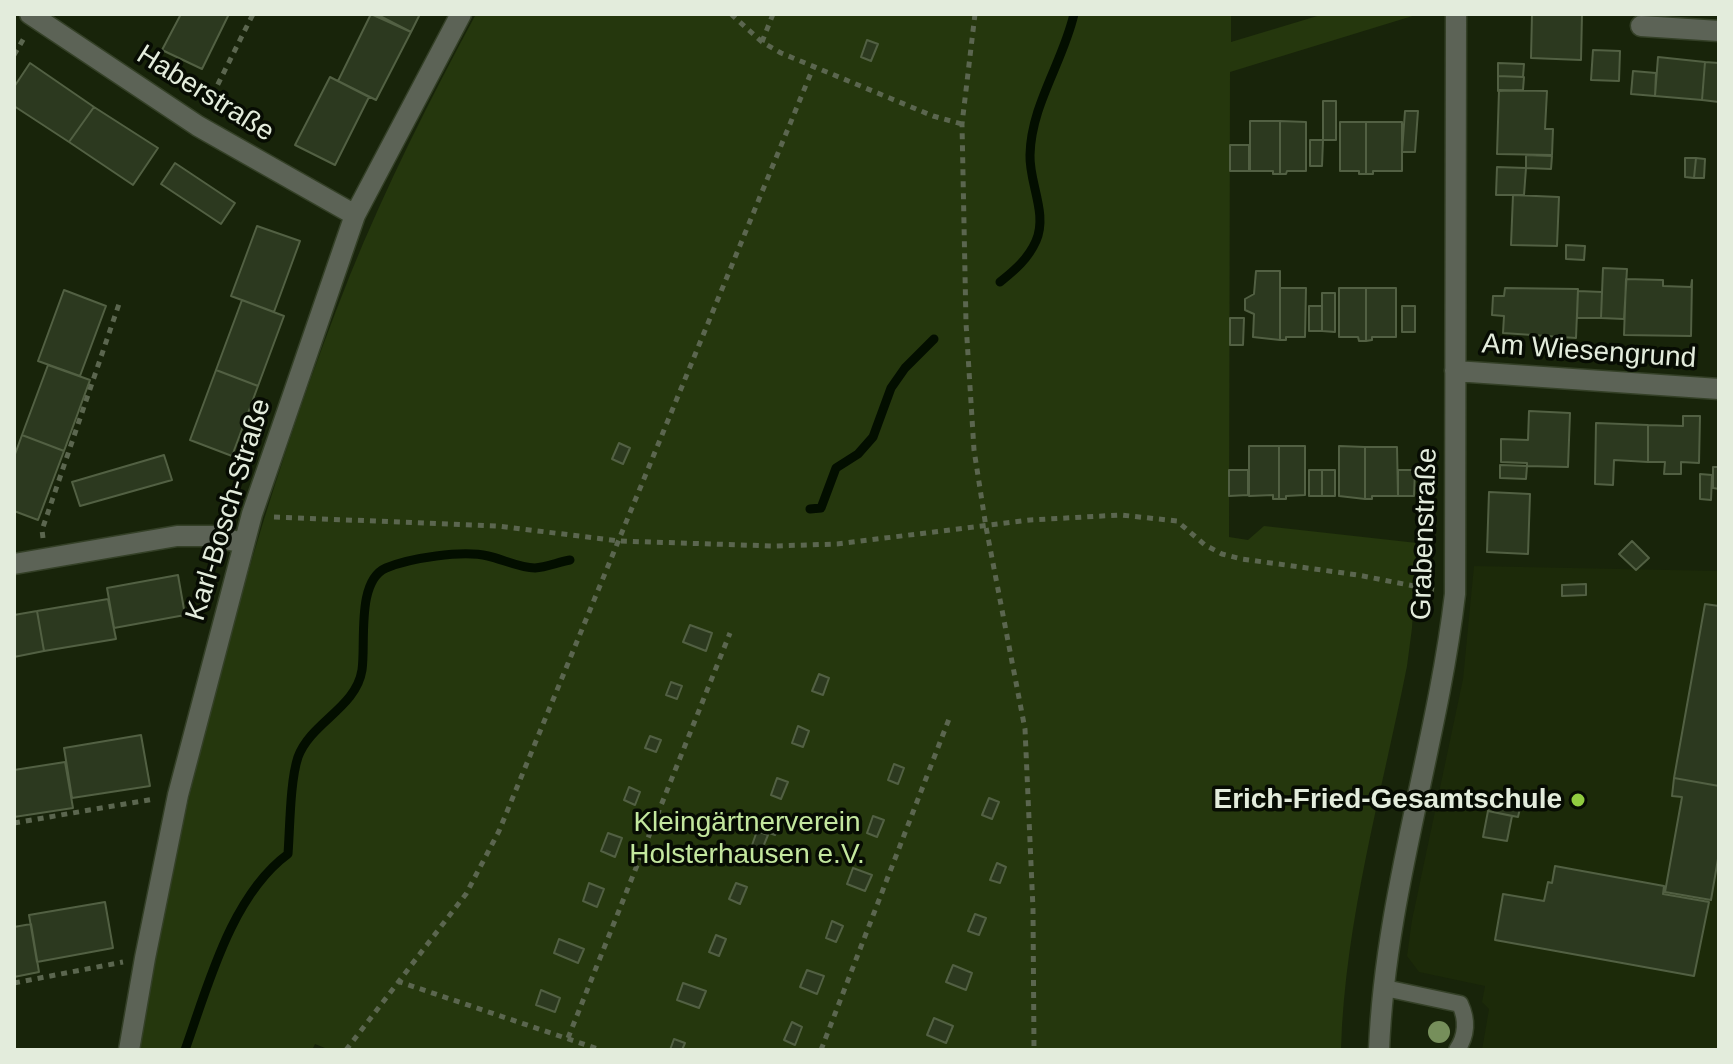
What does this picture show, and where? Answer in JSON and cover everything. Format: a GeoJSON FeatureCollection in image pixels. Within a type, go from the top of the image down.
{"type":"FeatureCollection","features":[{"type":"Feature","properties":{"kind":"street","name":"Haberstraße"},"geometry":{"type":"LineString","coordinates":[[30,14],[198,126],[355,215]]}},
{"type":"Feature","properties":{"kind":"street","name":"Karl-Bosch-Straße"},"geometry":{"type":"LineString","coordinates":[[129,1050],[178,795],[252,514],[355,215],[461,14]]}},
{"type":"Feature","properties":{"kind":"street","name":"Grabenstraße"},"geometry":{"type":"LineString","coordinates":[[1379,1050],[1391,929],[1447,657],[1455,594],[1456,14]]}},
{"type":"Feature","properties":{"kind":"street"},"geometry":{"type":"LineString","coordinates":[[1641,26],[1719,31]]}},
{"type":"Feature","properties":{"kind":"street","name":"Am Wiesengrund"},"geometry":{"type":"LineString","coordinates":[[1455,371],[1719,389]]}},
{"type":"Feature","properties":{"kind":"street"},"geometry":{"type":"LineString","coordinates":[[14,564],[177,536],[212,536],[244,543]]}},
{"type":"Feature","properties":{"kind":"lane"},"geometry":{"type":"LineString","coordinates":[[1385,988],[1460,1004],[1466,1018],[1462,1043],[1457,1050]]}},
{"type":"Feature","properties":{"kind":"path"},"geometry":{"type":"LineString","coordinates":[[198,126],[253,14]]}},
{"type":"Feature","properties":{"kind":"path"},"geometry":{"type":"LineString","coordinates":[[731,14],[762,42],[813,68],[933,116],[962,124]]}},
{"type":"Feature","properties":{"kind":"path"},"geometry":{"type":"LineString","coordinates":[[762,42],[773,14]]}},
{"type":"Feature","properties":{"kind":"path"},"geometry":{"type":"LineString","coordinates":[[975,14],[962,124],[966,323],[974,450],[1025,729],[1033,909],[1034,1050]]}},
{"type":"Feature","properties":{"kind":"path"},"geometry":{"type":"LineString","coordinates":[[346,1050],[466,894],[493,842],[813,68]]}},
{"type":"Feature","properties":{"kind":"path"},"geometry":{"type":"LineString","coordinates":[[45,560],[42,530],[119,304]]}},
{"type":"Feature","properties":{"kind":"path"},"geometry":{"type":"LineString","coordinates":[[252,514],[288,519],[498,526],[619,541],[773,546],[837,544],[1030,520],[1121,515],[1177,521],[1205,545],[1222,554],[1242,559],[1358,575],[1455,594]]}},
{"type":"Feature","properties":{"kind":"path"},"geometry":{"type":"LineString","coordinates":[[568,1038],[730,633]]}},
{"type":"Feature","properties":{"kind":"path"},"geometry":{"type":"LineString","coordinates":[[821,1050],[949,719]]}},
{"type":"Feature","properties":{"kind":"path"},"geometry":{"type":"LineString","coordinates":[[14,823],[178,795]]}},
{"type":"Feature","properties":{"kind":"path"},"geometry":{"type":"LineString","coordinates":[[14,983],[145,958]]}},
{"type":"Feature","properties":{"kind":"path"},"geometry":{"type":"LineString","coordinates":[[397,981],[601,1050]]}},
{"type":"Feature","properties":{"kind":"shaded area","name":"Erich-Fried-Gesamtschule"},"geometry":{"type":"Polygon","coordinates":[[[1474,566],[1719,571],[1719,1050],[1482,1050],[1489,1009],[1482,1002],[1485,986],[1419,972],[1407,956],[1463,679],[1474,566]]]}},
{"type":"Feature","properties":{"kind":"green space","name":"Kleingärtnerverein Holsterhausen e.V."},"geometry":{"type":"Polygon","coordinates":[[[476,14],[1231,14],[1231,42],[1324,14],[1419,14],[1230,72],[1229,537],[1248,540],[1264,526],[1417,543],[1407,666],[1357,904],[1349,953],[1341,1050],[330,1050],[315,1044],[312,1050],[138,1050],[196,770],[233,626],[275,484],[323,344],[378,209],[476,14]]]}},
{"type":"Feature","properties":{"kind":"building"},"geometry":{"type":"Polygon","coordinates":[[[181,14],[229,14],[202,69],[162,50],[181,14]]]}},
{"type":"Feature","properties":{"kind":"building"},"geometry":{"type":"Polygon","coordinates":[[[371,14],[411,32],[376,100],[338,81],[371,14]]]}},
{"type":"Feature","properties":{"kind":"building"},"geometry":{"type":"Polygon","coordinates":[[[376,14],[420,14],[411,32],[376,14]]]}},
{"type":"Feature","properties":{"kind":"building"},"geometry":{"type":"Polygon","coordinates":[[[1532,14],[1582,14],[1581,60],[1531,58],[1532,14]]]}},
{"type":"Feature","properties":{"kind":"building"},"geometry":{"type":"Polygon","coordinates":[[[867,40],[878,44],[871,61],[861,57],[867,40]]]}},
{"type":"Feature","properties":{"kind":"building"},"geometry":{"type":"Polygon","coordinates":[[[1593,50],[1620,51],[1619,81],[1591,80],[1593,50]]]}},
{"type":"Feature","properties":{"kind":"building"},"geometry":{"type":"Polygon","coordinates":[[[1658,57],[1705,62],[1702,100],[1655,96],[1658,57]]]}},
{"type":"Feature","properties":{"kind":"building"},"geometry":{"type":"Polygon","coordinates":[[[1705,62],[1719,63],[1719,102],[1702,100],[1705,62]]]}},
{"type":"Feature","properties":{"kind":"building"},"geometry":{"type":"Polygon","coordinates":[[[30,63],[94,107],[69,142],[14,106],[14,87],[30,63]]]}},
{"type":"Feature","properties":{"kind":"building"},"geometry":{"type":"Polygon","coordinates":[[[1498,63],[1524,64],[1523,77],[1498,76],[1498,63]]]}},
{"type":"Feature","properties":{"kind":"building"},"geometry":{"type":"Polygon","coordinates":[[[1633,71],[1656,73],[1655,96],[1631,94],[1633,71]]]}},
{"type":"Feature","properties":{"kind":"building"},"geometry":{"type":"Polygon","coordinates":[[[1498,76],[1524,77],[1523,90],[1498,91],[1498,76]]]}},
{"type":"Feature","properties":{"kind":"building"},"geometry":{"type":"Polygon","coordinates":[[[330,77],[369,97],[335,165],[295,145],[330,77]]]}},
{"type":"Feature","properties":{"kind":"building"},"geometry":{"type":"Polygon","coordinates":[[[1499,90],[1547,91],[1545,129],[1553,129],[1552,155],[1497,154],[1499,90]]]}},
{"type":"Feature","properties":{"kind":"building"},"geometry":{"type":"Polygon","coordinates":[[[1323,101],[1336,101],[1336,140],[1323,140],[1323,101]]]}},
{"type":"Feature","properties":{"kind":"building"},"geometry":{"type":"Polygon","coordinates":[[[94,107],[158,148],[133,185],[69,142],[94,107]]]}},
{"type":"Feature","properties":{"kind":"building"},"geometry":{"type":"Polygon","coordinates":[[[1405,111],[1418,111],[1415,152],[1402,152],[1405,111]]]}},
{"type":"Feature","properties":{"kind":"building"},"geometry":{"type":"Polygon","coordinates":[[[1250,121],[1280,121],[1280,174],[1250,171],[1250,121]]]}},
{"type":"Feature","properties":{"kind":"building"},"geometry":{"type":"Polygon","coordinates":[[[1280,121],[1306,122],[1306,171],[1280,174],[1280,121]]]}},
{"type":"Feature","properties":{"kind":"building"},"geometry":{"type":"Polygon","coordinates":[[[1340,122],[1366,122],[1366,174],[1340,171],[1340,122]]]}},
{"type":"Feature","properties":{"kind":"building"},"geometry":{"type":"Polygon","coordinates":[[[1366,122],[1402,122],[1402,171],[1373,171],[1373,174],[1366,174],[1366,122]]]}},
{"type":"Feature","properties":{"kind":"building"},"geometry":{"type":"Polygon","coordinates":[[[1310,140],[1323,140],[1322,166],[1310,166],[1310,140]]]}},
{"type":"Feature","properties":{"kind":"building"},"geometry":{"type":"Polygon","coordinates":[[[1230,145],[1249,145],[1249,171],[1230,171],[1230,145]]]}},
{"type":"Feature","properties":{"kind":"building"},"geometry":{"type":"Polygon","coordinates":[[[1526,155],[1552,156],[1551,169],[1526,168],[1526,155]]]}},
{"type":"Feature","properties":{"kind":"building"},"geometry":{"type":"Polygon","coordinates":[[[1685,158],[1696,158],[1694,178],[1685,177],[1685,158]]]}},
{"type":"Feature","properties":{"kind":"building"},"geometry":{"type":"Polygon","coordinates":[[[1696,158],[1705,159],[1704,178],[1694,178],[1696,158]]]}},
{"type":"Feature","properties":{"kind":"building"},"geometry":{"type":"Polygon","coordinates":[[[175,163],[235,203],[221,224],[161,184],[175,163]]]}},
{"type":"Feature","properties":{"kind":"building"},"geometry":{"type":"Polygon","coordinates":[[[1497,167],[1526,168],[1524,195],[1496,195],[1497,167]]]}},
{"type":"Feature","properties":{"kind":"building"},"geometry":{"type":"Polygon","coordinates":[[[1513,195],[1559,197],[1557,246],[1511,245],[1513,195]]]}},
{"type":"Feature","properties":{"kind":"building"},"geometry":{"type":"Polygon","coordinates":[[[257,226],[300,241],[274,312],[231,296],[257,226]]]}},
{"type":"Feature","properties":{"kind":"building"},"geometry":{"type":"Polygon","coordinates":[[[1566,245],[1585,246],[1584,260],[1566,259],[1566,245]]]}},
{"type":"Feature","properties":{"kind":"building"},"geometry":{"type":"Polygon","coordinates":[[[1603,268],[1627,269],[1624,319],[1601,318],[1603,268]]]}},
{"type":"Feature","properties":{"kind":"building"},"geometry":{"type":"Polygon","coordinates":[[[1256,271],[1280,271],[1280,340],[1253,337],[1254,314],[1245,310],[1245,299],[1254,294],[1256,271]]]}},
{"type":"Feature","properties":{"kind":"building"},"geometry":{"type":"Polygon","coordinates":[[[1626,279],[1663,280],[1663,286],[1691,287],[1692,280],[1691,336],[1624,335],[1626,279]]]}},
{"type":"Feature","properties":{"kind":"building"},"geometry":{"type":"Polygon","coordinates":[[[1280,288],[1306,288],[1305,337],[1280,340],[1280,288]]]}},
{"type":"Feature","properties":{"kind":"building"},"geometry":{"type":"Polygon","coordinates":[[[1339,288],[1366,288],[1366,341],[1359,341],[1358,337],[1339,337],[1339,288]]]}},
{"type":"Feature","properties":{"kind":"building"},"geometry":{"type":"Polygon","coordinates":[[[1366,288],[1396,288],[1396,337],[1372,337],[1372,340],[1366,341],[1366,288]]]}},
{"type":"Feature","properties":{"kind":"building"},"geometry":{"type":"Polygon","coordinates":[[[1505,288],[1578,289],[1576,338],[1503,333],[1504,316],[1492,315],[1493,296],[1504,296],[1505,288]]]}},
{"type":"Feature","properties":{"kind":"building"},"geometry":{"type":"Polygon","coordinates":[[[64,290],[106,306],[80,376],[38,361],[64,290]]]}},
{"type":"Feature","properties":{"kind":"building"},"geometry":{"type":"Polygon","coordinates":[[[1578,291],[1602,292],[1601,318],[1577,318],[1578,291]]]}},
{"type":"Feature","properties":{"kind":"building"},"geometry":{"type":"Polygon","coordinates":[[[1322,293],[1335,293],[1335,332],[1322,331],[1322,293]]]}},
{"type":"Feature","properties":{"kind":"building"},"geometry":{"type":"Polygon","coordinates":[[[242,300],[284,316],[258,386],[216,370],[242,300]]]}},
{"type":"Feature","properties":{"kind":"building"},"geometry":{"type":"Polygon","coordinates":[[[1309,306],[1322,306],[1322,331],[1309,331],[1309,306]]]}},
{"type":"Feature","properties":{"kind":"building"},"geometry":{"type":"Polygon","coordinates":[[[1402,306],[1415,306],[1415,332],[1402,332],[1402,306]]]}},
{"type":"Feature","properties":{"kind":"building"},"geometry":{"type":"Polygon","coordinates":[[[1230,318],[1244,318],[1243,345],[1230,345],[1230,318]]]}},
{"type":"Feature","properties":{"kind":"building"},"geometry":{"type":"Polygon","coordinates":[[[48,365],[90,380],[64,451],[22,435],[48,365]]]}},
{"type":"Feature","properties":{"kind":"building"},"geometry":{"type":"Polygon","coordinates":[[[216,370],[258,386],[232,456],[190,440],[216,370]]]}},
{"type":"Feature","properties":{"kind":"building"},"geometry":{"type":"Polygon","coordinates":[[[1529,411],[1570,413],[1568,467],[1501,462],[1501,439],[1528,440],[1529,411]]]}},
{"type":"Feature","properties":{"kind":"building"},"geometry":{"type":"Polygon","coordinates":[[[1683,416],[1700,416],[1699,463],[1681,462],[1681,474],[1664,474],[1665,462],[1648,462],[1648,425],[1683,426],[1683,416]]]}},
{"type":"Feature","properties":{"kind":"building"},"geometry":{"type":"Polygon","coordinates":[[[1596,423],[1648,425],[1648,462],[1614,460],[1613,485],[1595,484],[1596,423]]]}},
{"type":"Feature","properties":{"kind":"building"},"geometry":{"type":"Polygon","coordinates":[[[22,435],[64,451],[38,520],[14,511],[14,457],[22,435]]]}},
{"type":"Feature","properties":{"kind":"building"},"geometry":{"type":"Polygon","coordinates":[[[619,443],[630,448],[623,464],[612,459],[619,443]]]}},
{"type":"Feature","properties":{"kind":"building"},"geometry":{"type":"Polygon","coordinates":[[[1249,446],[1279,446],[1279,499],[1273,499],[1273,495],[1249,496],[1249,446]]]}},
{"type":"Feature","properties":{"kind":"building"},"geometry":{"type":"Polygon","coordinates":[[[1279,446],[1305,446],[1305,495],[1279,499],[1279,446]]]}},
{"type":"Feature","properties":{"kind":"building"},"geometry":{"type":"Polygon","coordinates":[[[1339,446],[1365,447],[1365,499],[1339,496],[1339,446]]]}},
{"type":"Feature","properties":{"kind":"building"},"geometry":{"type":"Polygon","coordinates":[[[1365,447],[1397,447],[1398,496],[1365,499],[1365,447]]]}},
{"type":"Feature","properties":{"kind":"building"},"geometry":{"type":"Polygon","coordinates":[[[164,455],[172,480],[80,506],[72,482],[164,455]]]}},
{"type":"Feature","properties":{"kind":"building"},"geometry":{"type":"Polygon","coordinates":[[[1500,465],[1527,466],[1526,479],[1500,478],[1500,465]]]}},
{"type":"Feature","properties":{"kind":"building"},"geometry":{"type":"Polygon","coordinates":[[[1713,467],[1719,467],[1719,489],[1713,488],[1713,467]]]}},
{"type":"Feature","properties":{"kind":"building"},"geometry":{"type":"Polygon","coordinates":[[[1229,470],[1248,470],[1248,495],[1229,496],[1229,470]]]}},
{"type":"Feature","properties":{"kind":"building"},"geometry":{"type":"Polygon","coordinates":[[[1309,470],[1322,470],[1322,496],[1309,496],[1309,470]]]}},
{"type":"Feature","properties":{"kind":"building"},"geometry":{"type":"Polygon","coordinates":[[[1322,470],[1335,470],[1335,496],[1322,496],[1322,470]]]}},
{"type":"Feature","properties":{"kind":"building"},"geometry":{"type":"Polygon","coordinates":[[[1398,470],[1415,470],[1414,496],[1398,496],[1398,470]]]}},
{"type":"Feature","properties":{"kind":"building"},"geometry":{"type":"Polygon","coordinates":[[[1700,474],[1712,475],[1711,500],[1700,499],[1700,474]]]}},
{"type":"Feature","properties":{"kind":"building"},"geometry":{"type":"Polygon","coordinates":[[[1489,492],[1530,494],[1528,554],[1487,552],[1489,492]]]}},
{"type":"Feature","properties":{"kind":"building"},"geometry":{"type":"Polygon","coordinates":[[[1632,541],[1649,558],[1636,570],[1619,554],[1632,541]]]}},
{"type":"Feature","properties":{"kind":"building"},"geometry":{"type":"Polygon","coordinates":[[[178,575],[185,615],[114,628],[107,588],[178,575]]]}},
{"type":"Feature","properties":{"kind":"building"},"geometry":{"type":"Polygon","coordinates":[[[1586,584],[1586,595],[1562,596],[1562,585],[1586,584]]]}},
{"type":"Feature","properties":{"kind":"building"},"geometry":{"type":"Polygon","coordinates":[[[108,599],[116,639],[44,651],[37,611],[108,599]]]}},
{"type":"Feature","properties":{"kind":"building"},"geometry":{"type":"Polygon","coordinates":[[[1705,604],[1719,606],[1719,786],[1674,778],[1705,604]]]}},
{"type":"Feature","properties":{"kind":"building"},"geometry":{"type":"Polygon","coordinates":[[[37,611],[44,651],[14,657],[14,615],[37,611]]]}},
{"type":"Feature","properties":{"kind":"building"},"geometry":{"type":"Polygon","coordinates":[[[690,625],[712,633],[706,651],[683,642],[690,625]]]}},
{"type":"Feature","properties":{"kind":"building"},"geometry":{"type":"Polygon","coordinates":[[[819,674],[829,678],[823,695],[812,691],[819,674]]]}},
{"type":"Feature","properties":{"kind":"building"},"geometry":{"type":"Polygon","coordinates":[[[671,682],[682,686],[677,699],[666,695],[671,682]]]}},
{"type":"Feature","properties":{"kind":"building"},"geometry":{"type":"Polygon","coordinates":[[[798,726],[809,731],[803,747],[792,743],[798,726]]]}},
{"type":"Feature","properties":{"kind":"building"},"geometry":{"type":"Polygon","coordinates":[[[141,735],[150,786],[72,798],[64,748],[141,735]]]}},
{"type":"Feature","properties":{"kind":"building"},"geometry":{"type":"Polygon","coordinates":[[[650,736],[661,740],[656,752],[645,748],[650,736]]]}},
{"type":"Feature","properties":{"kind":"building"},"geometry":{"type":"Polygon","coordinates":[[[65,762],[73,808],[14,817],[14,770],[65,762]]]}},
{"type":"Feature","properties":{"kind":"building"},"geometry":{"type":"Polygon","coordinates":[[[894,764],[904,768],[898,784],[888,780],[894,764]]]}},
{"type":"Feature","properties":{"kind":"building"},"geometry":{"type":"Polygon","coordinates":[[[777,778],[788,782],[781,799],[771,795],[777,778]]]}},
{"type":"Feature","properties":{"kind":"building"},"geometry":{"type":"Polygon","coordinates":[[[1674,778],[1719,786],[1719,853],[1711,900],[1665,892],[1682,797],[1672,796],[1674,778]]]}},
{"type":"Feature","properties":{"kind":"building"},"geometry":{"type":"Polygon","coordinates":[[[629,787],[640,792],[635,805],[624,800],[629,787]]]}},
{"type":"Feature","properties":{"kind":"building"},"geometry":{"type":"Polygon","coordinates":[[[989,798],[999,802],[992,819],[982,815],[989,798]]]}},
{"type":"Feature","properties":{"kind":"building"},"geometry":{"type":"Polygon","coordinates":[[[1490,799],[1521,804],[1518,817],[1488,811],[1490,799]]]}},
{"type":"Feature","properties":{"kind":"building"},"geometry":{"type":"Polygon","coordinates":[[[1488,811],[1512,816],[1507,841],[1483,837],[1488,811]]]}},
{"type":"Feature","properties":{"kind":"building"},"geometry":{"type":"Polygon","coordinates":[[[873,816],[884,820],[877,837],[867,833],[873,816]]]}},
{"type":"Feature","properties":{"kind":"building"},"geometry":{"type":"Polygon","coordinates":[[[769,824],[778,828],[775,835],[767,832],[769,824]]]}},
{"type":"Feature","properties":{"kind":"building"},"geometry":{"type":"Polygon","coordinates":[[[757,831],[768,835],[761,852],[751,848],[757,831]]]}},
{"type":"Feature","properties":{"kind":"building"},"geometry":{"type":"Polygon","coordinates":[[[608,833],[622,838],[615,857],[601,851],[608,833]]]}},
{"type":"Feature","properties":{"kind":"building"},"geometry":{"type":"Polygon","coordinates":[[[997,863],[1006,867],[1000,883],[990,880],[997,863]]]}},
{"type":"Feature","properties":{"kind":"building"},"geometry":{"type":"Polygon","coordinates":[[[1555,866],[1664,886],[1663,894],[1709,902],[1694,976],[1495,940],[1503,894],[1544,901],[1555,866]]]}},
{"type":"Feature","properties":{"kind":"building"},"geometry":{"type":"Polygon","coordinates":[[[853,868],[872,875],[865,891],[847,884],[853,868]]]}},
{"type":"Feature","properties":{"kind":"building"},"geometry":{"type":"Polygon","coordinates":[[[589,883],[604,889],[597,907],[583,901],[589,883]]]}},
{"type":"Feature","properties":{"kind":"building"},"geometry":{"type":"Polygon","coordinates":[[[736,883],[747,887],[740,904],[729,899],[736,883]]]}},
{"type":"Feature","properties":{"kind":"building"},"geometry":{"type":"Polygon","coordinates":[[[105,902],[113,948],[37,962],[29,915],[105,902]]]}},
{"type":"Feature","properties":{"kind":"building"},"geometry":{"type":"Polygon","coordinates":[[[975,914],[986,918],[979,935],[968,931],[975,914]]]}},
{"type":"Feature","properties":{"kind":"building"},"geometry":{"type":"Polygon","coordinates":[[[832,921],[843,926],[836,942],[826,938],[832,921]]]}},
{"type":"Feature","properties":{"kind":"building"},"geometry":{"type":"Polygon","coordinates":[[[31,924],[39,972],[14,977],[14,927],[31,924]]]}},
{"type":"Feature","properties":{"kind":"building"},"geometry":{"type":"Polygon","coordinates":[[[716,935],[726,939],[719,956],[709,952],[716,935]]]}},
{"type":"Feature","properties":{"kind":"building"},"geometry":{"type":"Polygon","coordinates":[[[559,939],[584,949],[578,963],[554,953],[559,939]]]}},
{"type":"Feature","properties":{"kind":"building"},"geometry":{"type":"Polygon","coordinates":[[[953,965],[972,973],[966,990],[946,982],[953,965]]]}},
{"type":"Feature","properties":{"kind":"building"},"geometry":{"type":"Polygon","coordinates":[[[807,970],[824,976],[817,994],[800,987],[807,970]]]}},
{"type":"Feature","properties":{"kind":"building"},"geometry":{"type":"Polygon","coordinates":[[[683,983],[706,991],[699,1008],[677,1000],[683,983]]]}},
{"type":"Feature","properties":{"kind":"building"},"geometry":{"type":"Polygon","coordinates":[[[541,990],[560,998],[555,1012],[536,1005],[541,990]]]}},
{"type":"Feature","properties":{"kind":"building"},"geometry":{"type":"Polygon","coordinates":[[[934,1018],[953,1026],[946,1043],[927,1035],[934,1018]]]}},
{"type":"Feature","properties":{"kind":"building"},"geometry":{"type":"Polygon","coordinates":[[[792,1022],[802,1027],[795,1045],[784,1040],[792,1022]]]}},
{"type":"Feature","properties":{"kind":"building"},"geometry":{"type":"Polygon","coordinates":[[[674,1039],[685,1043],[682,1050],[670,1050],[674,1039]]]}},
{"type":"Feature","properties":{"kind":"waterway"},"geometry":{"type":"LineString","coordinates":[[1000,282],[1025,259],[1039,231],[1039,209],[1030,166],[1032,137],[1041,101],[1074,14]]}},
{"type":"Feature","properties":{"kind":"waterway"},"geometry":{"type":"LineString","coordinates":[[810,509],[821,508],[836,468],[858,454],[873,437],[891,388],[905,368],[934,339]]}},
{"type":"Feature","properties":{"kind":"waterway"},"geometry":{"type":"LineString","coordinates":[[185,1050],[236,918],[268,872],[288,854],[292,791],[298,757],[304,745],[343,705],[358,683],[362,670],[366,599],[377,575],[396,564],[451,555],[477,554],[535,568],[570,560]]}},
{"type":"Feature","properties":{"kind":"place","name":"Erich-Fried-Gesamtschule"},"geometry":{"type":"Point","coordinates":[1578,800]}}]}
